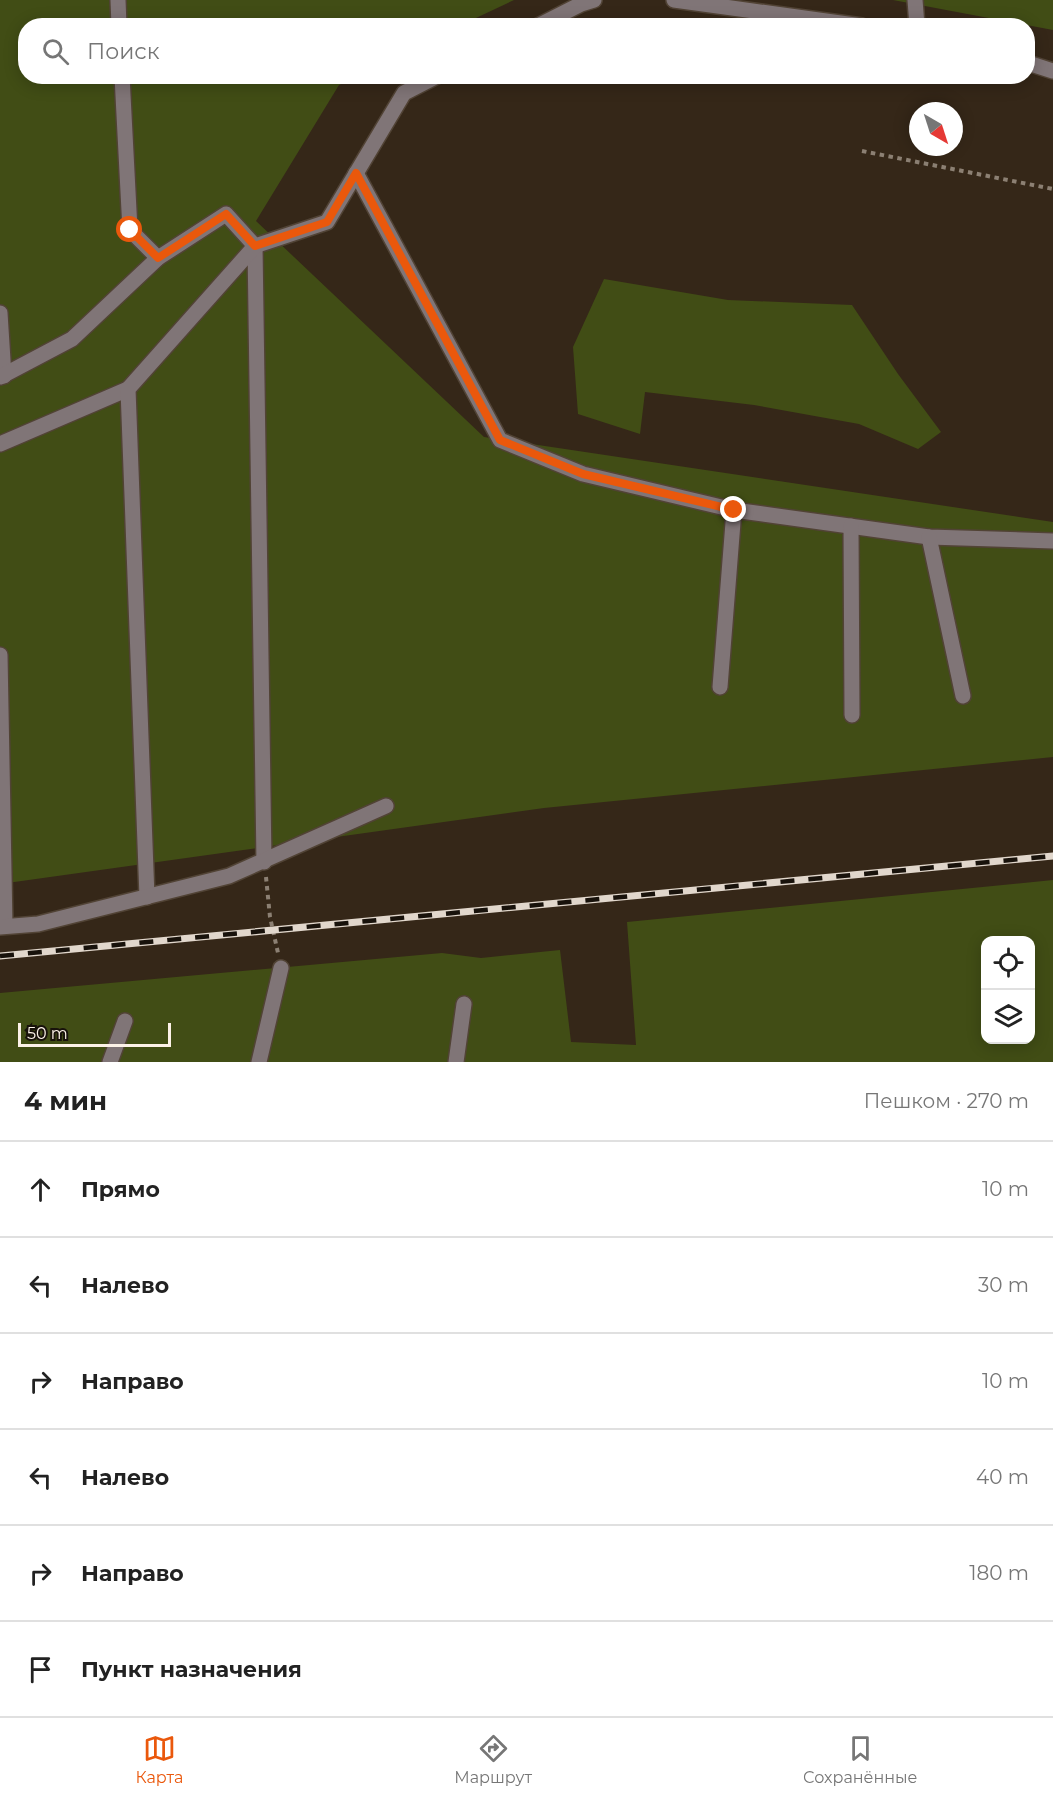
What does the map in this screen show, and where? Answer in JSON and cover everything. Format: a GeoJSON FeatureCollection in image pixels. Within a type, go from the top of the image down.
{"type":"FeatureCollection","features":[{"type":"Feature","properties":{"kind":"street"},"geometry":{"type":"LineString","coordinates":[[118,0],[119,18]]}},
{"type":"Feature","properties":{"kind":"street"},"geometry":{"type":"LineString","coordinates":[[554,18],[594,0]]}},
{"type":"Feature","properties":{"kind":"street"},"geometry":{"type":"LineString","coordinates":[[674,0],[748,5],[818,18]]}},
{"type":"Feature","properties":{"kind":"street"},"geometry":{"type":"LineString","coordinates":[[915,0],[916,18]]}},
{"type":"Feature","properties":{"kind":"street"},"geometry":{"type":"LineString","coordinates":[[1035,65],[1053,71]]}},
{"type":"Feature","properties":{"kind":"street"},"geometry":{"type":"LineString","coordinates":[[122,84],[130,230],[158,258]]}},
{"type":"Feature","properties":{"kind":"street"},"geometry":{"type":"LineString","coordinates":[[0,444],[128,389],[255,246],[327,222],[404,93],[421,84]]}},
{"type":"Feature","properties":{"kind":"street"},"geometry":{"type":"LineString","coordinates":[[356,173],[500,440],[583,474],[734,510],[928,537],[1053,541]]}},
{"type":"Feature","properties":{"kind":"street"},"geometry":{"type":"LineString","coordinates":[[0,313],[2,377],[72,339],[158,258],[226,214],[255,246],[264,862]]}},
{"type":"Feature","properties":{"kind":"street"},"geometry":{"type":"LineString","coordinates":[[128,389],[147,897]]}},
{"type":"Feature","properties":{"kind":"street"},"geometry":{"type":"LineString","coordinates":[[720,687],[734,510]]}},
{"type":"Feature","properties":{"kind":"street"},"geometry":{"type":"LineString","coordinates":[[851,526],[852,715]]}},
{"type":"Feature","properties":{"kind":"street"},"geometry":{"type":"LineString","coordinates":[[928,537],[963,696]]}},
{"type":"Feature","properties":{"kind":"street"},"geometry":{"type":"LineString","coordinates":[[0,655],[3,927],[38,924],[230,876],[386,806]]}},
{"type":"Feature","properties":{"kind":"street"},"geometry":{"type":"LineString","coordinates":[[259,1062],[281,968]]}},
{"type":"Feature","properties":{"kind":"street"},"geometry":{"type":"LineString","coordinates":[[456,1062],[464,1004]]}},
{"type":"Feature","properties":{"kind":"street"},"geometry":{"type":"LineString","coordinates":[[110,1062],[125,1021]]}},
{"type":"Feature","properties":{"kind":"path"},"geometry":{"type":"LineString","coordinates":[[862,151],[1053,189]]}},
{"type":"Feature","properties":{"kind":"path"},"geometry":{"type":"LineString","coordinates":[[264,862],[270,917],[275,930],[281,968]]}},
{"type":"Feature","properties":{"kind":"green space"},"geometry":{"type":"Polygon","coordinates":[[[0,0],[514,0],[476,18],[18,18],[18,84],[341,84],[256,221],[484,437],[1053,522],[1053,757],[544,808],[0,884],[0,0]]]}},
{"type":"Feature","properties":{"kind":"green space"},"geometry":{"type":"Polygon","coordinates":[[[893,0],[1053,0],[1053,30],[1035,27],[1035,18],[989,18],[893,0]]]}},
{"type":"Feature","properties":{"kind":"green space"},"geometry":{"type":"Polygon","coordinates":[[[604,279],[728,300],[852,305],[898,374],[941,432],[918,449],[859,424],[754,405],[645,392],[640,434],[578,414],[573,347],[604,279]]]}},
{"type":"Feature","properties":{"kind":"green space"},"geometry":{"type":"Polygon","coordinates":[[[1053,880],[1053,1062],[0,1062],[0,993],[442,953],[481,958],[560,950],[571,1042],[636,1045],[627,922],[1053,880]]]}},
{"type":"Feature","properties":{"kind":"railway"},"geometry":{"type":"LineString","coordinates":[[0,956],[1053,856]]}},
{"type":"Feature","properties":{"kind":"route"},"geometry":{"type":"LineString","coordinates":[[130,230],[158,258],[226,214],[255,246],[327,222],[356,173],[500,440],[583,474],[734,510]]}}]}
